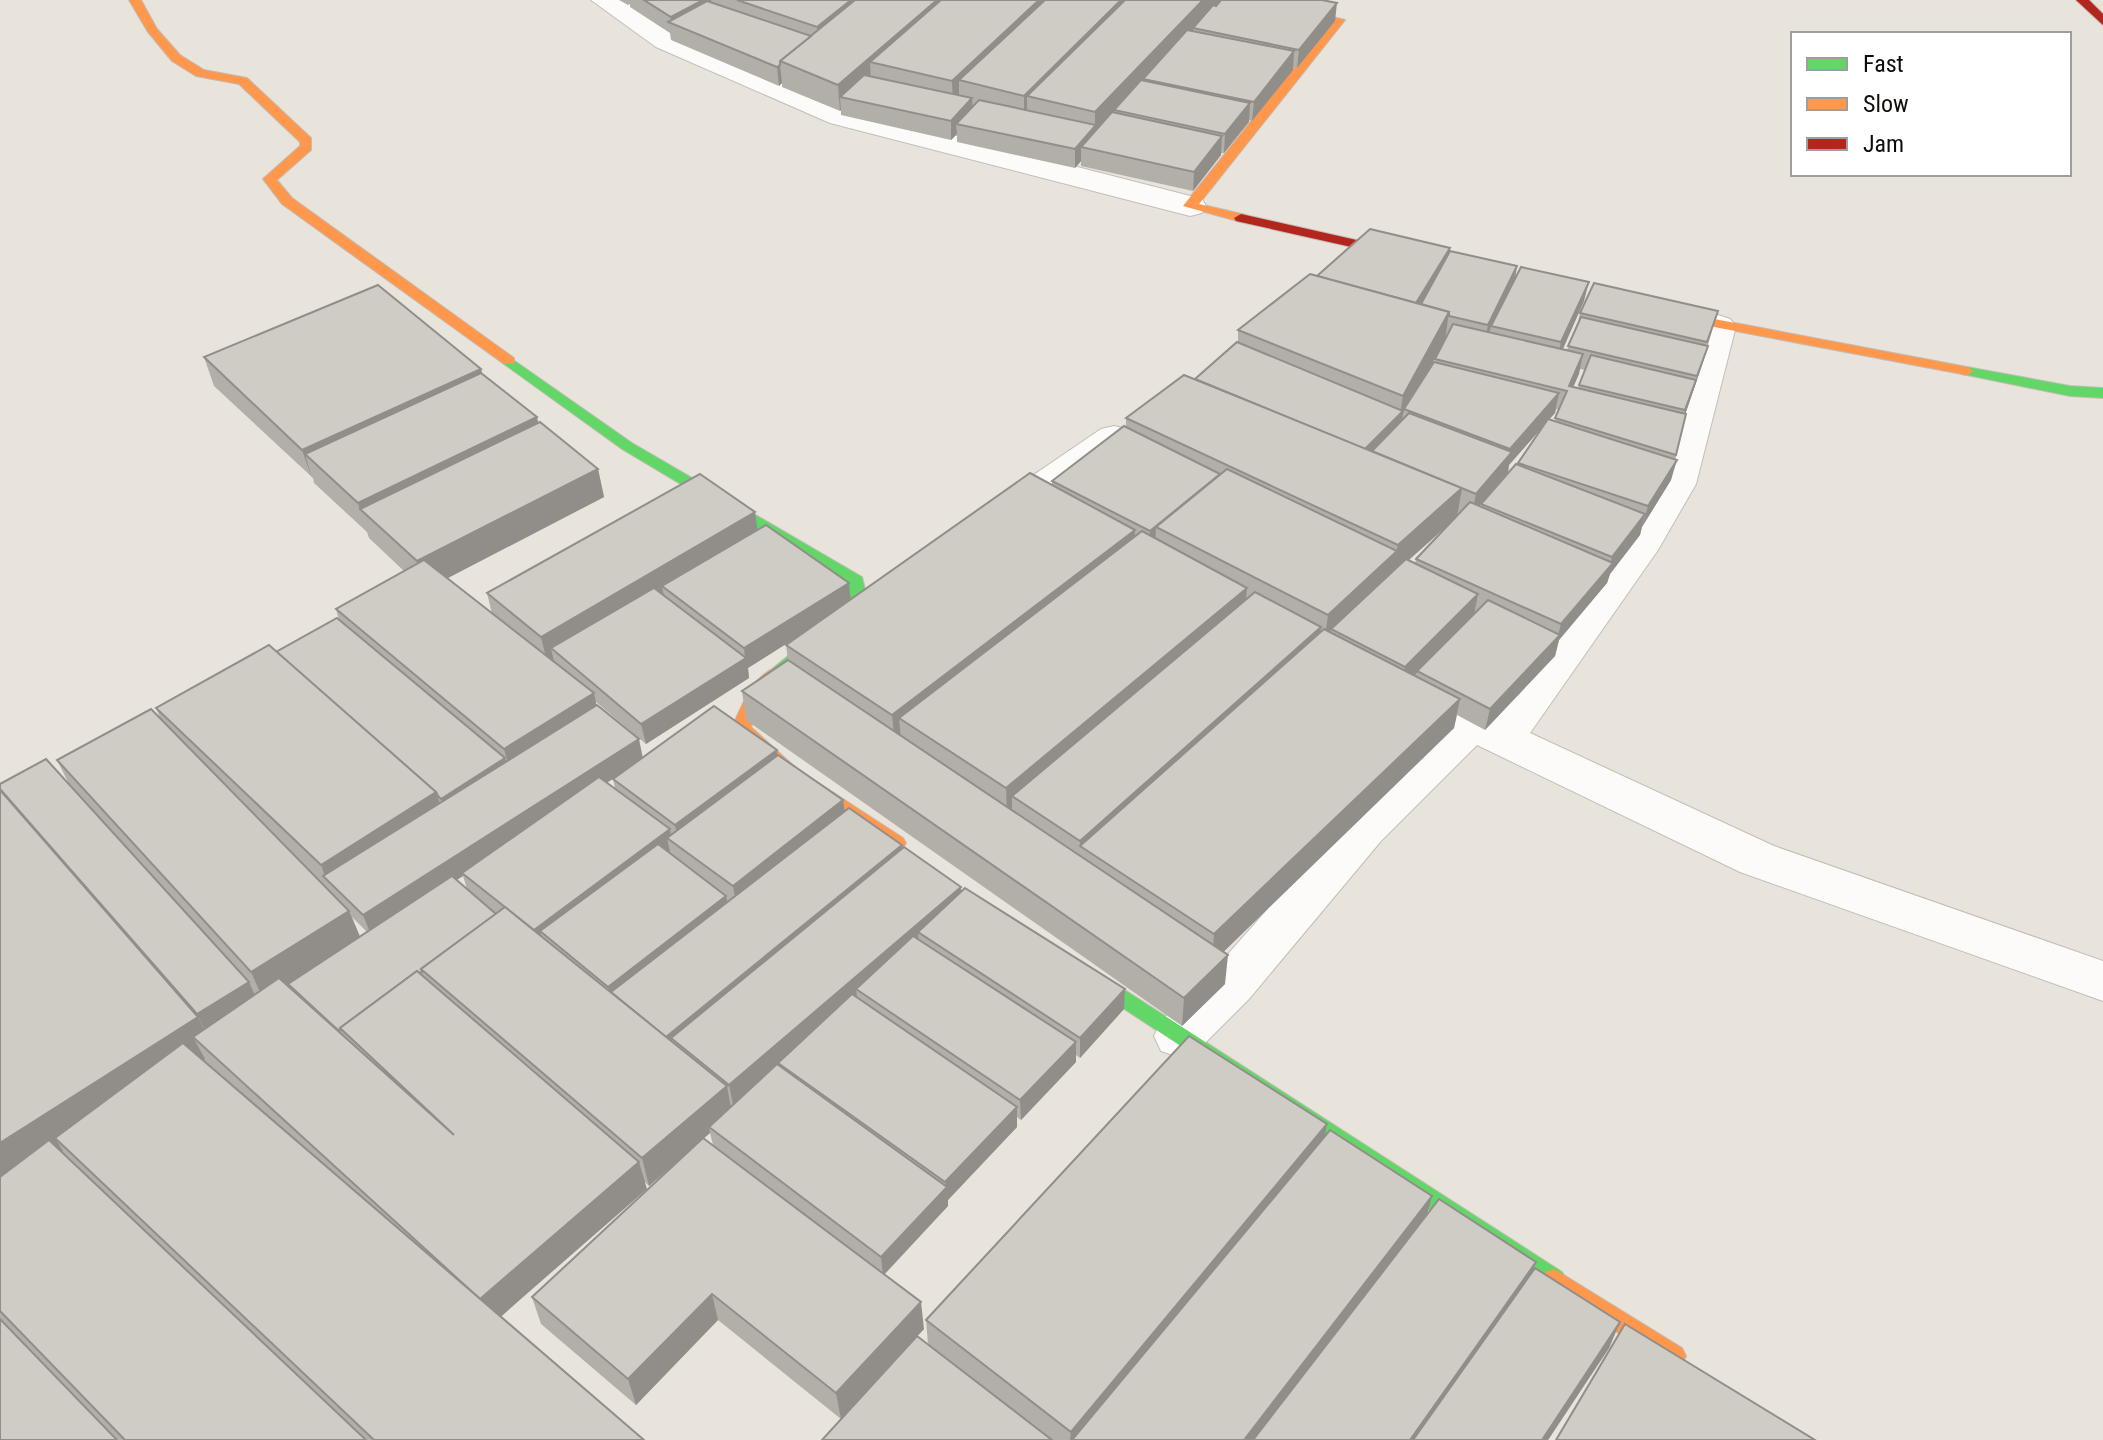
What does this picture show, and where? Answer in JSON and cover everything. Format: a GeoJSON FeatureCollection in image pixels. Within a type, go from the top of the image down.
{"type":"FeatureCollection","features":[{"type":"Feature","properties":{"kind":"street"},"geometry":{"type":"LineString","coordinates":[[135,0],[145,23],[184,64],[195,72],[233,76],[243,81],[306,141],[306,147],[299,155],[270,179],[287,201],[627,446],[856,581],[860,588],[858,596],[842,622]]}},
{"type":"Feature","properties":{"kind":"street"},"geometry":{"type":"LineString","coordinates":[[605,0],[666,41],[841,116],[1190,206],[1425,260]]}},
{"type":"Feature","properties":{"kind":"street"},"geometry":{"type":"LineString","coordinates":[[1190,206],[1339,20],[1249,0]]}},
{"type":"Feature","properties":{"kind":"street"},"geometry":{"type":"LineString","coordinates":[[2082,0],[2103,21]]}},
{"type":"Feature","properties":{"kind":"street"},"geometry":{"type":"LineString","coordinates":[[1326,275],[1363,246]]}},
{"type":"Feature","properties":{"kind":"street"},"geometry":{"type":"LineString","coordinates":[[1641,309],[2070,391],[2103,393]]}},
{"type":"Feature","properties":{"kind":"street"},"geometry":{"type":"LineString","coordinates":[[1179,1036],[1231,985],[1365,829],[1488,731],[1644,541],[1677,484],[1718,326]]}},
{"type":"Feature","properties":{"kind":"street"},"geometry":{"type":"LineString","coordinates":[[968,538],[1142,418]]}},
{"type":"Feature","properties":{"kind":"street"},"geometry":{"type":"LineString","coordinates":[[1032,494],[1073,516]]}},
{"type":"Feature","properties":{"kind":"street"},"geometry":{"type":"LineString","coordinates":[[693,736],[756,694],[842,622],[892,588]]}},
{"type":"Feature","properties":{"kind":"street"},"geometry":{"type":"LineString","coordinates":[[1362,672],[1757,859],[2103,981]]}},
{"type":"Feature","properties":{"kind":"street"},"geometry":{"type":"LineString","coordinates":[[756,694],[743,716],[741,728],[746,734],[788,770],[905,850]]}},
{"type":"Feature","properties":{"kind":"street"},"geometry":{"type":"LineString","coordinates":[[1061,956],[1179,1036],[1684,1363]]}},
{"type":"Feature","properties":{"kind":"building"},"geometry":{"type":"Polygon","coordinates":[[[644,0],[703,0],[671,17],[644,0]]]}},
{"type":"Feature","properties":{"kind":"building"},"geometry":{"type":"Polygon","coordinates":[[[737,0],[851,0],[817,27],[737,0]]]}},
{"type":"Feature","properties":{"kind":"building"},"geometry":{"type":"Polygon","coordinates":[[[855,0],[937,0],[838,85],[780,61],[855,0]]]}},
{"type":"Feature","properties":{"kind":"building"},"geometry":{"type":"Polygon","coordinates":[[[941,0],[1039,0],[952,81],[870,62],[941,0]]]}},
{"type":"Feature","properties":{"kind":"building"},"geometry":{"type":"Polygon","coordinates":[[[1045,0],[1121,0],[1024,96],[959,80],[1045,0]]]}},
{"type":"Feature","properties":{"kind":"building"},"geometry":{"type":"Polygon","coordinates":[[[1125,0],[1203,0],[1095,112],[1027,96],[1125,0]]]}},
{"type":"Feature","properties":{"kind":"building"},"geometry":{"type":"Polygon","coordinates":[[[1221,0],[1322,0],[1337,3],[1299,50],[1193,28],[1221,0]]]}},
{"type":"Feature","properties":{"kind":"building"},"geometry":{"type":"Polygon","coordinates":[[[707,1],[811,36],[780,61],[777,67],[668,22],[707,1]]]}},
{"type":"Feature","properties":{"kind":"building"},"geometry":{"type":"Polygon","coordinates":[[[1187,30],[1294,51],[1254,102],[1143,79],[1187,30]]]}},
{"type":"Feature","properties":{"kind":"building"},"geometry":{"type":"Polygon","coordinates":[[[864,75],[972,98],[951,121],[840,97],[864,75]]]}},
{"type":"Feature","properties":{"kind":"building"},"geometry":{"type":"Polygon","coordinates":[[[1141,80],[1250,103],[1225,134],[1114,110],[1141,80]]]}},
{"type":"Feature","properties":{"kind":"building"},"geometry":{"type":"Polygon","coordinates":[[[979,100],[1096,125],[1075,149],[956,124],[979,100]]]}},
{"type":"Feature","properties":{"kind":"building"},"geometry":{"type":"Polygon","coordinates":[[[1112,112],[1222,136],[1194,172],[1081,147],[1112,112]]]}},
{"type":"Feature","properties":{"kind":"building"},"geometry":{"type":"Polygon","coordinates":[[[1370,229],[1450,248],[1416,303],[1317,276],[1370,229]]]}},
{"type":"Feature","properties":{"kind":"building"},"geometry":{"type":"Polygon","coordinates":[[[1450,251],[1517,266],[1488,325],[1449,316],[1449,312],[1421,304],[1450,251]]]}},
{"type":"Feature","properties":{"kind":"building"},"geometry":{"type":"Polygon","coordinates":[[[1521,267],[1589,282],[1561,342],[1491,326],[1521,267]]]}},
{"type":"Feature","properties":{"kind":"building"},"geometry":{"type":"Polygon","coordinates":[[[1310,274],[1449,312],[1403,396],[1238,330],[1310,274]]]}},
{"type":"Feature","properties":{"kind":"building"},"geometry":{"type":"Polygon","coordinates":[[[1594,283],[1718,311],[1707,342],[1580,313],[1594,283]]]}},
{"type":"Feature","properties":{"kind":"building"},"geometry":{"type":"Polygon","coordinates":[[[378,285],[481,369],[302,450],[204,357],[378,285]]]}},
{"type":"Feature","properties":{"kind":"building"},"geometry":{"type":"Polygon","coordinates":[[[1581,317],[1708,346],[1697,376],[1568,346],[1581,317]]]}},
{"type":"Feature","properties":{"kind":"building"},"geometry":{"type":"Polygon","coordinates":[[[1453,324],[1583,354],[1569,386],[1686,414],[1676,455],[1555,418],[1567,391],[1435,359],[1453,324]]]}},
{"type":"Feature","properties":{"kind":"building"},"geometry":{"type":"Polygon","coordinates":[[[1237,342],[1403,411],[1365,449],[1195,379],[1237,342]]]}},
{"type":"Feature","properties":{"kind":"building"},"geometry":{"type":"Polygon","coordinates":[[[1591,355],[1696,380],[1685,410],[1579,385],[1591,355]]]}},
{"type":"Feature","properties":{"kind":"building"},"geometry":{"type":"Polygon","coordinates":[[[1434,362],[1559,393],[1510,449],[1404,409],[1434,362]]]}},
{"type":"Feature","properties":{"kind":"building"},"geometry":{"type":"Polygon","coordinates":[[[481,373],[537,417],[358,503],[305,454],[481,373]]]}},
{"type":"Feature","properties":{"kind":"building"},"geometry":{"type":"Polygon","coordinates":[[[1184,375],[1462,488],[1398,545],[1126,418],[1184,375]]]}},
{"type":"Feature","properties":{"kind":"building"},"geometry":{"type":"Polygon","coordinates":[[[1409,413],[1512,452],[1476,494],[1372,451],[1409,413]]]}},
{"type":"Feature","properties":{"kind":"building"},"geometry":{"type":"Polygon","coordinates":[[[1548,419],[1677,460],[1648,506],[1518,463],[1548,419]]]}},
{"type":"Feature","properties":{"kind":"building"},"geometry":{"type":"Polygon","coordinates":[[[540,422],[598,469],[417,561],[360,509],[540,422]]]}},
{"type":"Feature","properties":{"kind":"building"},"geometry":{"type":"Polygon","coordinates":[[[1124,426],[1220,474],[1150,531],[1052,481],[1124,426]]]}},
{"type":"Feature","properties":{"kind":"building"},"geometry":{"type":"Polygon","coordinates":[[[1516,464],[1645,514],[1612,557],[1481,504],[1516,464]]]}},
{"type":"Feature","properties":{"kind":"building"},"geometry":{"type":"Polygon","coordinates":[[[1227,469],[1397,551],[1328,615],[1156,527],[1227,469]]]}},
{"type":"Feature","properties":{"kind":"building"},"geometry":{"type":"Polygon","coordinates":[[[1030,473],[1135,530],[892,715],[786,645],[1030,473]]]}},
{"type":"Feature","properties":{"kind":"building"},"geometry":{"type":"Polygon","coordinates":[[[700,474],[755,512],[541,637],[487,593],[700,474]]]}},
{"type":"Feature","properties":{"kind":"building"},"geometry":{"type":"Polygon","coordinates":[[[1470,502],[1613,563],[1561,624],[1416,559],[1470,502]]]}},
{"type":"Feature","properties":{"kind":"building"},"geometry":{"type":"Polygon","coordinates":[[[766,525],[849,583],[744,648],[662,586],[766,525]]]}},
{"type":"Feature","properties":{"kind":"building"},"geometry":{"type":"Polygon","coordinates":[[[1142,531],[1247,588],[1006,788],[899,718],[1142,531]]]}},
{"type":"Feature","properties":{"kind":"building"},"geometry":{"type":"Polygon","coordinates":[[[1406,559],[1478,594],[1405,667],[1331,629],[1406,559]]]}},
{"type":"Feature","properties":{"kind":"building"},"geometry":{"type":"Polygon","coordinates":[[[424,560],[594,693],[504,749],[336,609],[424,560]]]}},
{"type":"Feature","properties":{"kind":"building"},"geometry":{"type":"Polygon","coordinates":[[[654,588],[746,658],[641,724],[551,648],[654,588]]]}},
{"type":"Feature","properties":{"kind":"building"},"geometry":{"type":"Polygon","coordinates":[[[1255,592],[1321,627],[1080,841],[1012,796],[1255,592]]]}},
{"type":"Feature","properties":{"kind":"building"},"geometry":{"type":"Polygon","coordinates":[[[1488,600],[1560,635],[1490,709],[1417,671],[1488,600]]]}},
{"type":"Feature","properties":{"kind":"building"},"geometry":{"type":"Polygon","coordinates":[[[337,618],[505,758],[441,799],[276,652],[337,618]]]}},
{"type":"Feature","properties":{"kind":"building"},"geometry":{"type":"Polygon","coordinates":[[[1324,629],[1460,699],[1214,934],[1080,846],[1324,629]]]}},
{"type":"Feature","properties":{"kind":"building"},"geometry":{"type":"Polygon","coordinates":[[[269,645],[436,792],[321,865],[156,708],[269,645]]]}},
{"type":"Feature","properties":{"kind":"building"},"geometry":{"type":"Polygon","coordinates":[[[788,660],[1228,955],[1184,998],[742,691],[788,660]]]}},
{"type":"Feature","properties":{"kind":"building"},"geometry":{"type":"Polygon","coordinates":[[[597,705],[639,739],[363,915],[323,876],[597,705]]]}},
{"type":"Feature","properties":{"kind":"building"},"geometry":{"type":"Polygon","coordinates":[[[714,706],[777,750],[675,825],[613,779],[714,706]]]}},
{"type":"Feature","properties":{"kind":"building"},"geometry":{"type":"Polygon","coordinates":[[[151,709],[349,911],[251,972],[57,760],[151,709]]]}},
{"type":"Feature","properties":{"kind":"building"},"geometry":{"type":"Polygon","coordinates":[[[778,755],[843,800],[733,886],[667,838],[778,755]]]}},
{"type":"Feature","properties":{"kind":"building"},"geometry":{"type":"Polygon","coordinates":[[[46,759],[249,982],[197,1014],[0,789],[0,784],[46,759]]]}},
{"type":"Feature","properties":{"kind":"building"},"geometry":{"type":"Polygon","coordinates":[[[599,777],[670,829],[534,930],[462,873],[599,777]]]}},
{"type":"Feature","properties":{"kind":"building"},"geometry":{"type":"Polygon","coordinates":[[[0,790],[198,1017],[0,1143],[0,790]]]}},
{"type":"Feature","properties":{"kind":"building"},"geometry":{"type":"Polygon","coordinates":[[[849,808],[902,845],[666,1037],[611,992],[849,808]]]}},
{"type":"Feature","properties":{"kind":"building"},"geometry":{"type":"Polygon","coordinates":[[[658,844],[726,896],[608,987],[540,931],[658,844]]]}},
{"type":"Feature","properties":{"kind":"building"},"geometry":{"type":"Polygon","coordinates":[[[904,847],[961,887],[729,1085],[671,1038],[904,847]]]}},
{"type":"Feature","properties":{"kind":"building"},"geometry":{"type":"Polygon","coordinates":[[[452,876],[496,914],[341,1030],[288,984],[452,876]]]}},
{"type":"Feature","properties":{"kind":"building"},"geometry":{"type":"Polygon","coordinates":[[[965,888],[1125,989],[1080,1038],[918,932],[965,888]]]}},
{"type":"Feature","properties":{"kind":"building"},"geometry":{"type":"Polygon","coordinates":[[[505,907],[727,1086],[642,1158],[421,969],[505,907]]]}},
{"type":"Feature","properties":{"kind":"building"},"geometry":{"type":"Polygon","coordinates":[[[913,936],[1076,1042],[1020,1100],[856,989],[913,936]]]}},
{"type":"Feature","properties":{"kind":"building"},"geometry":{"type":"Polygon","coordinates":[[[417,971],[639,1162],[480,1299],[193,1037],[279,978],[454,1135],[340,1028],[417,971]]]}},
{"type":"Feature","properties":{"kind":"building"},"geometry":{"type":"Polygon","coordinates":[[[852,994],[1017,1107],[945,1182],[778,1063],[852,994]]]}},
{"type":"Feature","properties":{"kind":"building"},"geometry":{"type":"Polygon","coordinates":[[[1189,1036],[1327,1124],[1071,1432],[926,1320],[1189,1036]]]}},
{"type":"Feature","properties":{"kind":"building"},"geometry":{"type":"Polygon","coordinates":[[[183,1043],[644,1440],[374,1440],[55,1138],[183,1043]]]}},
{"type":"Feature","properties":{"kind":"building"},"geometry":{"type":"Polygon","coordinates":[[[777,1064],[947,1187],[881,1257],[709,1127],[777,1064]]]}},
{"type":"Feature","properties":{"kind":"building"},"geometry":{"type":"Polygon","coordinates":[[[1330,1130],[1432,1196],[1244,1440],[1072,1440],[1330,1130]]]}},
{"type":"Feature","properties":{"kind":"building"},"geometry":{"type":"Polygon","coordinates":[[[703,1138],[921,1302],[836,1393],[712,1294],[628,1379],[532,1297],[703,1138]]]}},
{"type":"Feature","properties":{"kind":"building"},"geometry":{"type":"Polygon","coordinates":[[[49,1140],[366,1440],[125,1440],[0,1311],[0,1177],[49,1140]]]}},
{"type":"Feature","properties":{"kind":"building"},"geometry":{"type":"Polygon","coordinates":[[[1439,1199],[1536,1262],[1410,1440],[1253,1440],[1439,1199]]]}},
{"type":"Feature","properties":{"kind":"building"},"geometry":{"type":"Polygon","coordinates":[[[1535,1268],[1620,1322],[1542,1440],[1413,1440],[1535,1268]]]}},
{"type":"Feature","properties":{"kind":"building"},"geometry":{"type":"Polygon","coordinates":[[[0,1319],[117,1440],[0,1440],[0,1319]]]}},
{"type":"Feature","properties":{"kind":"building"},"geometry":{"type":"Polygon","coordinates":[[[1625,1324],[1815,1440],[1556,1440],[1625,1324]]]}},
{"type":"Feature","properties":{"kind":"building"},"geometry":{"type":"Polygon","coordinates":[[[917,1336],[1052,1440],[822,1440],[917,1336]]]}},
{"type":"Feature","properties":{"kind":"traffic: fast"},"geometry":{"type":"LineString","coordinates":[[509,361],[627,446],[856,581],[858,594],[840,623],[778,673]]}},
{"type":"Feature","properties":{"kind":"traffic: fast"},"geometry":{"type":"LineString","coordinates":[[1967,371],[2070,391],[2103,393]]}},
{"type":"Feature","properties":{"kind":"traffic: fast"},"geometry":{"type":"LineString","coordinates":[[1075,966],[1554,1279]]}},
{"type":"Feature","properties":{"kind":"traffic: slow"},"geometry":{"type":"LineString","coordinates":[[135,0],[152,30],[176,58],[200,73],[243,81],[306,141],[306,147],[270,179],[287,201],[509,361]]}},
{"type":"Feature","properties":{"kind":"traffic: slow"},"geometry":{"type":"LineString","coordinates":[[1241,218],[1190,206],[1339,20],[1249,0]]}},
{"type":"Feature","properties":{"kind":"traffic: slow"},"geometry":{"type":"LineString","coordinates":[[1656,312],[1967,371]]}},
{"type":"Feature","properties":{"kind":"traffic: slow"},"geometry":{"type":"LineString","coordinates":[[778,673],[753,699],[741,728],[790,774],[896,843]]}},
{"type":"Feature","properties":{"kind":"traffic: slow"},"geometry":{"type":"LineString","coordinates":[[1554,1279],[1674,1356]]}},
{"type":"Feature","properties":{"kind":"traffic: jam"},"geometry":{"type":"LineString","coordinates":[[2082,0],[2103,21]]}},
{"type":"Feature","properties":{"kind":"traffic: jam"},"geometry":{"type":"LineString","coordinates":[[1241,218],[1414,257]]}}]}
